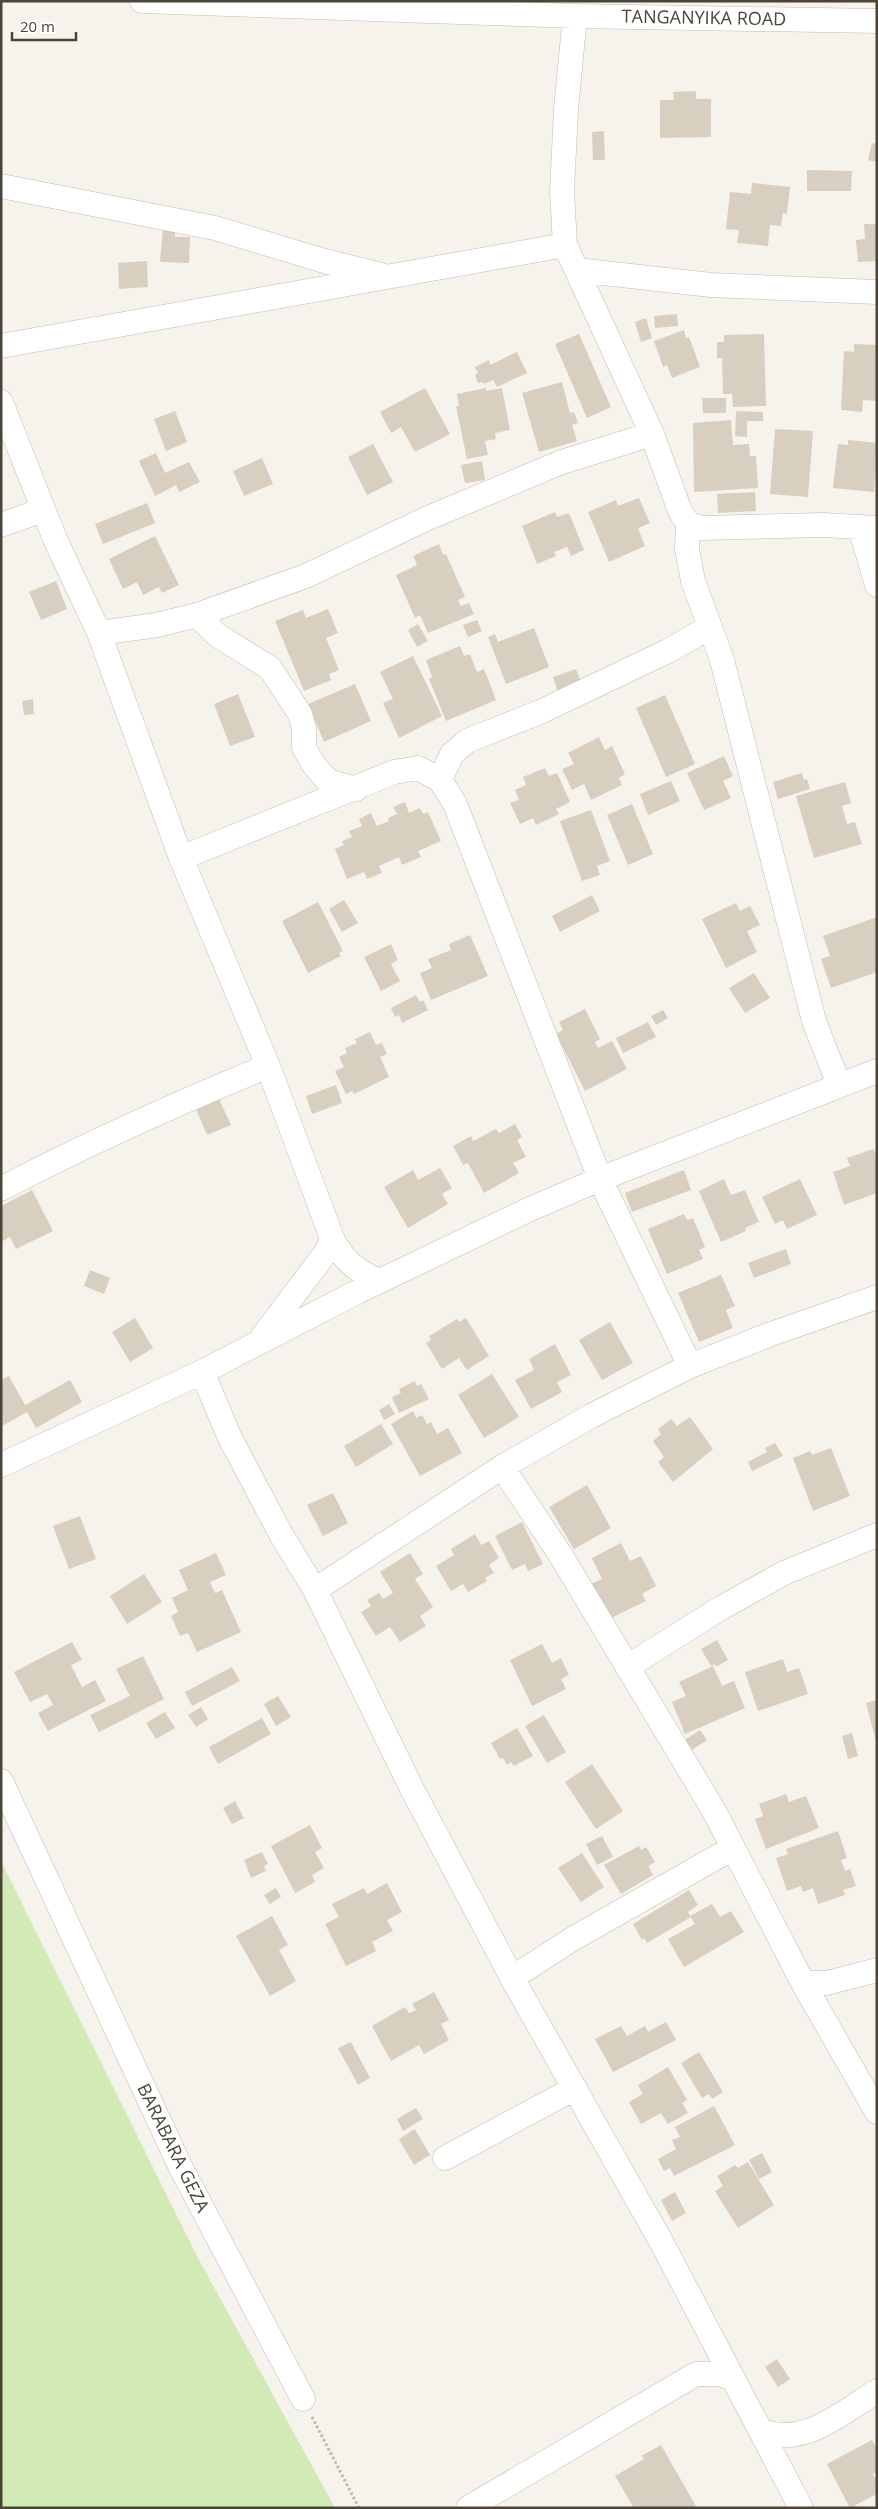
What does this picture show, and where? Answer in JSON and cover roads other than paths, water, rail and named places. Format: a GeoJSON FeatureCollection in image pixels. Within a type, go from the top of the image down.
{"type":"FeatureCollection","features":[{"type":"Feature","properties":{"kind":"street","name":"TANGANYIKA ROAD"},"geometry":{"type":"LineString","coordinates":[[142,1],[493,6],[575,16],[734,10],[877,21]]}},
{"type":"Feature","properties":{"kind":"street"},"geometry":{"type":"LineString","coordinates":[[575,16],[566,109],[562,191],[565,245],[652,434],[680,511],[688,523],[701,528],[823,526],[868,528],[877,585]]}},
{"type":"Feature","properties":{"kind":"street"},"geometry":{"type":"LineString","coordinates":[[1,186],[215,228],[321,260],[388,277]]}},
{"type":"Feature","properties":{"kind":"street"},"geometry":{"type":"LineString","coordinates":[[1,346],[565,245]]}},
{"type":"Feature","properties":{"kind":"street"},"geometry":{"type":"LineString","coordinates":[[576,270],[711,285],[877,292]]}},
{"type":"Feature","properties":{"kind":"street"},"geometry":{"type":"LineString","coordinates":[[1,402],[43,510],[99,633],[181,858],[268,1066],[332,1238],[340,1253],[352,1266],[380,1281]]}},
{"type":"Feature","properties":{"kind":"street"},"geometry":{"type":"LineString","coordinates":[[99,633],[157,625],[197,615],[306,576],[428,518],[562,462],[652,434]]}},
{"type":"Feature","properties":{"kind":"street"},"geometry":{"type":"LineString","coordinates":[[1,525],[43,510]]}},
{"type":"Feature","properties":{"kind":"street"},"geometry":{"type":"LineString","coordinates":[[688,523],[687,549],[693,581],[722,660],[814,1020],[839,1085]]}},
{"type":"Feature","properties":{"kind":"street"},"geometry":{"type":"LineString","coordinates":[[197,615],[221,639],[270,668],[300,714],[304,728],[304,748],[314,765],[328,781],[356,789]]}},
{"type":"Feature","properties":{"kind":"street"},"geometry":{"type":"LineString","coordinates":[[440,780],[452,754],[467,741],[565,701],[668,651],[710,627]]}},
{"type":"Feature","properties":{"kind":"street"},"geometry":{"type":"LineString","coordinates":[[181,858],[356,789],[394,772],[418,768],[440,780],[455,804],[600,1179],[690,1366]]}},
{"type":"Feature","properties":{"kind":"street"},"geometry":{"type":"LineString","coordinates":[[1,1188],[52,1162],[190,1098],[268,1066]]}},
{"type":"Feature","properties":{"kind":"street"},"geometry":{"type":"LineString","coordinates":[[1,1465],[202,1372],[469,1237],[600,1179],[877,1071]]}},
{"type":"Feature","properties":{"kind":"street"},"geometry":{"type":"LineString","coordinates":[[256,1345],[277,1321],[326,1251],[332,1238]]}},
{"type":"Feature","properties":{"kind":"street"},"geometry":{"type":"LineString","coordinates":[[315,1590],[502,1467],[591,1416],[690,1366],[771,1334],[877,1297]]}},
{"type":"Feature","properties":{"kind":"street"},"geometry":{"type":"LineString","coordinates":[[202,1372],[230,1438],[282,1536],[315,1590],[412,1789],[512,1978],[663,2245],[710,2339],[762,2431],[801,2508]]}},
{"type":"Feature","properties":{"kind":"street"},"geometry":{"type":"LineString","coordinates":[[502,1467],[560,1554],[713,1809],[803,1982],[877,2112]]}},
{"type":"Feature","properties":{"kind":"street"},"geometry":{"type":"LineString","coordinates":[[627,1667],[722,1608],[784,1573],[877,1535]]}},
{"type":"Feature","properties":{"kind":"street","name":"BARABARA GEZA"},"geometry":{"type":"LineString","coordinates":[[1,1781],[180,2166],[303,2399]]}},
{"type":"Feature","properties":{"kind":"street"},"geometry":{"type":"LineString","coordinates":[[512,1978],[574,1938],[733,1848]]}},
{"type":"Feature","properties":{"kind":"street"},"geometry":{"type":"LineString","coordinates":[[803,1982],[827,1983],[877,1970]]}},
{"type":"Feature","properties":{"kind":"street"},"geometry":{"type":"LineString","coordinates":[[445,2158],[575,2088]]}},
{"type":"Feature","properties":{"kind":"street"},"geometry":{"type":"LineString","coordinates":[[468,2508],[696,2374],[703,2364],[710,2339]]}},
{"type":"Feature","properties":{"kind":"street"},"geometry":{"type":"LineString","coordinates":[[696,2374],[719,2374],[733,2379]]}},
{"type":"Feature","properties":{"kind":"street"},"geometry":{"type":"LineString","coordinates":[[762,2431],[784,2437],[798,2436],[821,2426],[877,2391]]}}]}
